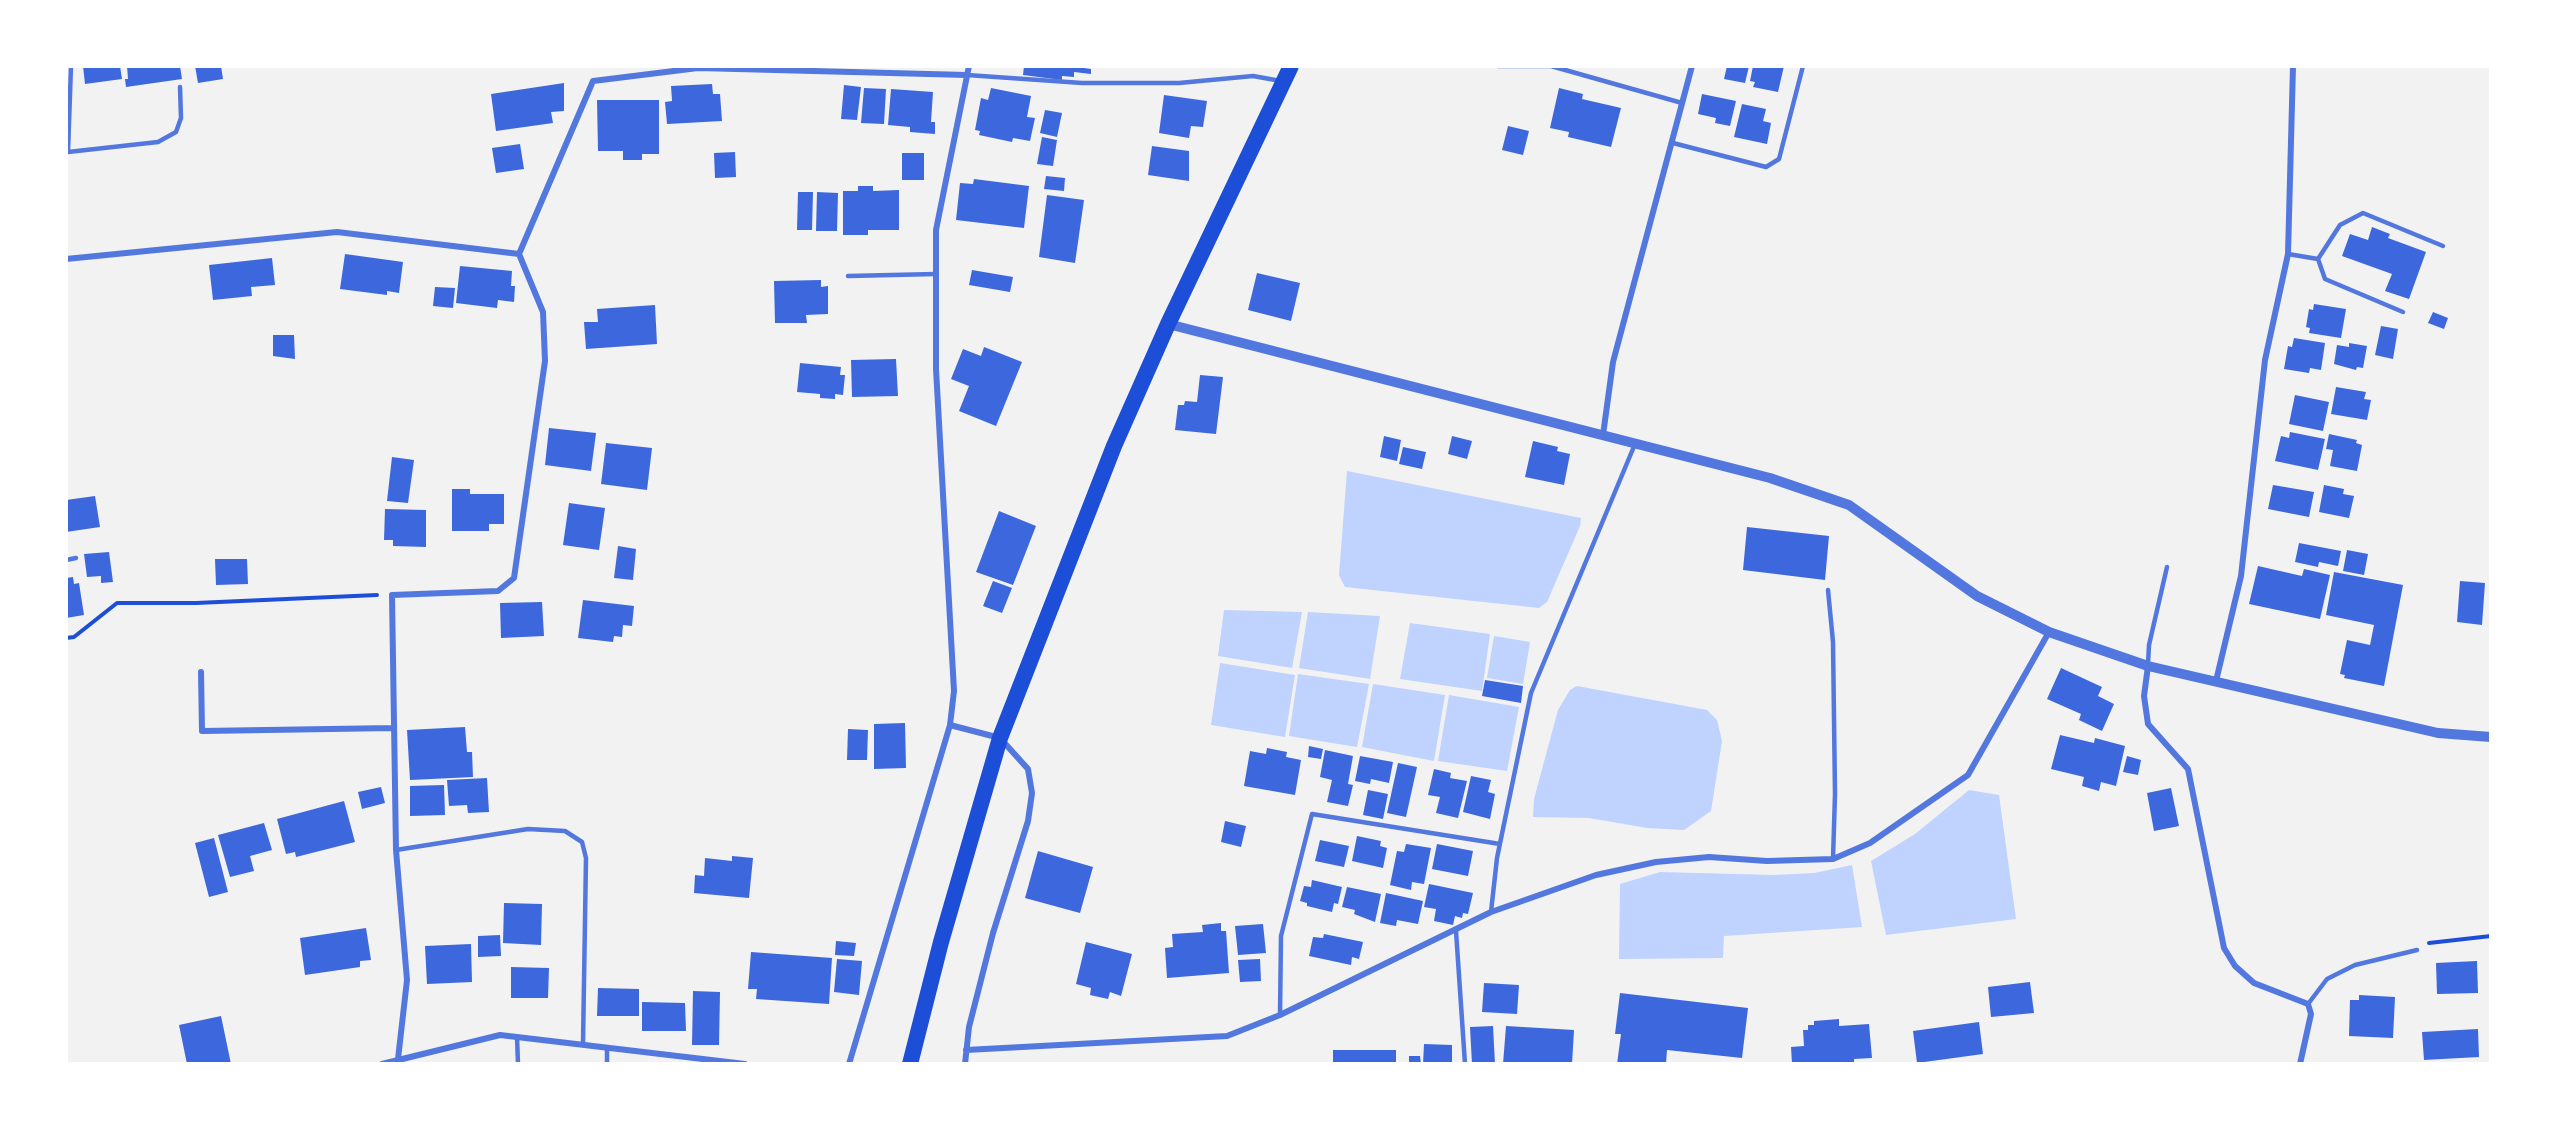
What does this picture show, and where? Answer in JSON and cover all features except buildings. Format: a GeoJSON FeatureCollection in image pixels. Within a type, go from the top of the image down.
{"type":"FeatureCollection","features":[{"type":"Feature","properties":{"kind":"highway"},"geometry":{"type":"LineString","coordinates":[[910,1064],[941,942],[1000,738],[1106,468],[1168,324],[1292,66]]}},
{"type":"Feature","properties":{"kind":"street"},"geometry":{"type":"LineString","coordinates":[[849,1064],[950,725],[954,691],[936,369],[936,230],[969,66]]}},
{"type":"Feature","properties":{"kind":"street"},"geometry":{"type":"LineString","coordinates":[[1603,435],[1613,362],[1692,66]]}},
{"type":"Feature","properties":{"kind":"street"},"geometry":{"type":"LineString","coordinates":[[2216,681],[2241,576],[2265,360],[2288,254],[2294,66]]}},
{"type":"Feature","properties":{"kind":"street"},"geometry":{"type":"LineString","coordinates":[[398,1059],[407,980],[396,850],[392,595],[498,591],[514,578],[545,361],[543,312],[519,254],[594,81],[698,68],[967,75]]}},
{"type":"Feature","properties":{"kind":"street"},"geometry":{"type":"LineString","coordinates":[[66,259],[337,232],[519,254]]}},
{"type":"Feature","properties":{"kind":"street"},"geometry":{"type":"LineString","coordinates":[[1168,324],[1770,478],[1849,505],[1977,596],[2049,632],[2148,666],[2438,733],[2491,737]]}},
{"type":"Feature","properties":{"kind":"street"},"geometry":{"type":"LineString","coordinates":[[966,1050],[1227,1036],[1280,1015],[1491,912],[1596,875],[1656,862],[1709,857],[1767,861],[1833,859],[1870,843],[1968,775],[2049,632]]}},
{"type":"Feature","properties":{"kind":"street"},"geometry":{"type":"LineString","coordinates":[[2148,666],[2144,696],[2148,724],[2188,769],[2224,948],[2235,966],[2254,983],[2308,1004],[2311,1014],[2300,1064]]}},
{"type":"Feature","properties":{"kind":"street"},"geometry":{"type":"LineString","coordinates":[[201,672],[202,731],[394,728]]}},
{"type":"Feature","properties":{"kind":"street"},"geometry":{"type":"LineString","coordinates":[[950,725],[1000,738],[1028,770],[1032,793],[1028,821],[993,933],[964,1064]]}},
{"type":"Feature","properties":{"kind":"street"},"geometry":{"type":"LineString","coordinates":[[382,1064],[500,1035],[745,1064]]}},
{"type":"Feature","properties":{"kind":"lane"},"geometry":{"type":"LineString","coordinates":[[70,66],[68,152],[158,142],[176,132],[181,118],[180,87]]}},
{"type":"Feature","properties":{"kind":"lane"},"geometry":{"type":"LineString","coordinates":[[1498,66],[1551,66],[1682,103]]}},
{"type":"Feature","properties":{"kind":"lane"},"geometry":{"type":"LineString","coordinates":[[1673,143],[1766,168],[1779,159],[1803,66]]}},
{"type":"Feature","properties":{"kind":"lane"},"geometry":{"type":"LineString","coordinates":[[967,75],[1082,83],[1179,83],[1253,76],[1284,82]]}},
{"type":"Feature","properties":{"kind":"lane"},"geometry":{"type":"LineString","coordinates":[[2318,259],[2340,225],[2363,213],[2443,246]]}},
{"type":"Feature","properties":{"kind":"lane"},"geometry":{"type":"LineString","coordinates":[[2288,254],[2318,259]]}},
{"type":"Feature","properties":{"kind":"lane"},"geometry":{"type":"LineString","coordinates":[[2318,259],[2325,279],[2403,312]]}},
{"type":"Feature","properties":{"kind":"lane"},"geometry":{"type":"LineString","coordinates":[[849,276],[936,274]]}},
{"type":"Feature","properties":{"kind":"lane"},"geometry":{"type":"LineString","coordinates":[[1491,912],[1500,844],[1531,693],[1635,444]]}},
{"type":"Feature","properties":{"kind":"lane"},"geometry":{"type":"LineString","coordinates":[[66,560],[76,558]]}},
{"type":"Feature","properties":{"kind":"lane"},"geometry":{"type":"LineString","coordinates":[[2148,666],[2150,645],[2167,567]]}},
{"type":"Feature","properties":{"kind":"lane"},"geometry":{"type":"LineString","coordinates":[[1828,590],[1833,642],[1835,794],[1833,859]]}},
{"type":"Feature","properties":{"kind":"lane"},"geometry":{"type":"LineString","coordinates":[[1280,1015],[1281,936],[1312,814],[1500,844]]}},
{"type":"Feature","properties":{"kind":"lane"},"geometry":{"type":"LineString","coordinates":[[396,850],[528,829],[565,831],[582,842],[586,858],[583,1044]]}},
{"type":"Feature","properties":{"kind":"lane"},"geometry":{"type":"LineString","coordinates":[[1456,931],[1465,1064]]}},
{"type":"Feature","properties":{"kind":"lane"},"geometry":{"type":"LineString","coordinates":[[2308,1004],[2327,979],[2355,965],[2417,950]]}},
{"type":"Feature","properties":{"kind":"lane"},"geometry":{"type":"LineString","coordinates":[[517,1036],[518,1064]]}},
{"type":"Feature","properties":{"kind":"lane"},"geometry":{"type":"LineString","coordinates":[[607,1048],[607,1064]]}},
{"type":"Feature","properties":{"kind":"path"},"geometry":{"type":"LineString","coordinates":[[66,638],[74,637],[117,603],[196,603],[392,595]]}},
{"type":"Feature","properties":{"kind":"path"},"geometry":{"type":"LineString","coordinates":[[2417,950],[2426,944],[2491,936]]}},
{"type":"Feature","properties":{"kind":"water"},"geometry":{"type":"Polygon","coordinates":[[[1347,471],[1581,518],[1580,526],[1547,602],[1539,608],[1345,587],[1339,575],[1347,471]]]}},
{"type":"Feature","properties":{"kind":"water"},"geometry":{"type":"Polygon","coordinates":[[[1224,610],[1302,612],[1292,668],[1218,656],[1224,610]]]}},
{"type":"Feature","properties":{"kind":"water"},"geometry":{"type":"Polygon","coordinates":[[[1308,612],[1380,616],[1370,679],[1299,668],[1308,612]]]}},
{"type":"Feature","properties":{"kind":"water"},"geometry":{"type":"Polygon","coordinates":[[[1410,623],[1490,634],[1482,691],[1400,679],[1410,623]]]}},
{"type":"Feature","properties":{"kind":"water"},"geometry":{"type":"Polygon","coordinates":[[[1494,636],[1530,642],[1523,684],[1487,678],[1494,636]]]}},
{"type":"Feature","properties":{"kind":"water"},"geometry":{"type":"Polygon","coordinates":[[[1220,663],[1295,675],[1285,737],[1211,725],[1220,663]]]}},
{"type":"Feature","properties":{"kind":"water"},"geometry":{"type":"Polygon","coordinates":[[[1298,674],[1369,684],[1357,747],[1289,736],[1298,674]]]}},
{"type":"Feature","properties":{"kind":"water"},"geometry":{"type":"Polygon","coordinates":[[[1373,684],[1445,695],[1434,761],[1362,747],[1373,684]]]}},
{"type":"Feature","properties":{"kind":"water"},"geometry":{"type":"Polygon","coordinates":[[[1577,686],[1707,710],[1717,720],[1722,741],[1711,811],[1684,830],[1647,828],[1589,818],[1533,817],[1534,799],[1558,710],[1570,690],[1577,686]]]}},
{"type":"Feature","properties":{"kind":"water"},"geometry":{"type":"Polygon","coordinates":[[[1449,695],[1519,707],[1507,771],[1438,761],[1449,695]]]}},
{"type":"Feature","properties":{"kind":"water"},"geometry":{"type":"Polygon","coordinates":[[[1969,790],[1999,795],[2016,919],[1886,935],[1871,861],[1915,834],[1969,790]]]}},
{"type":"Feature","properties":{"kind":"water"},"geometry":{"type":"Polygon","coordinates":[[[1852,865],[1862,927],[1724,936],[1723,958],[1619,959],[1620,884],[1660,872],[1774,875],[1814,873],[1852,865]]]}}]}
